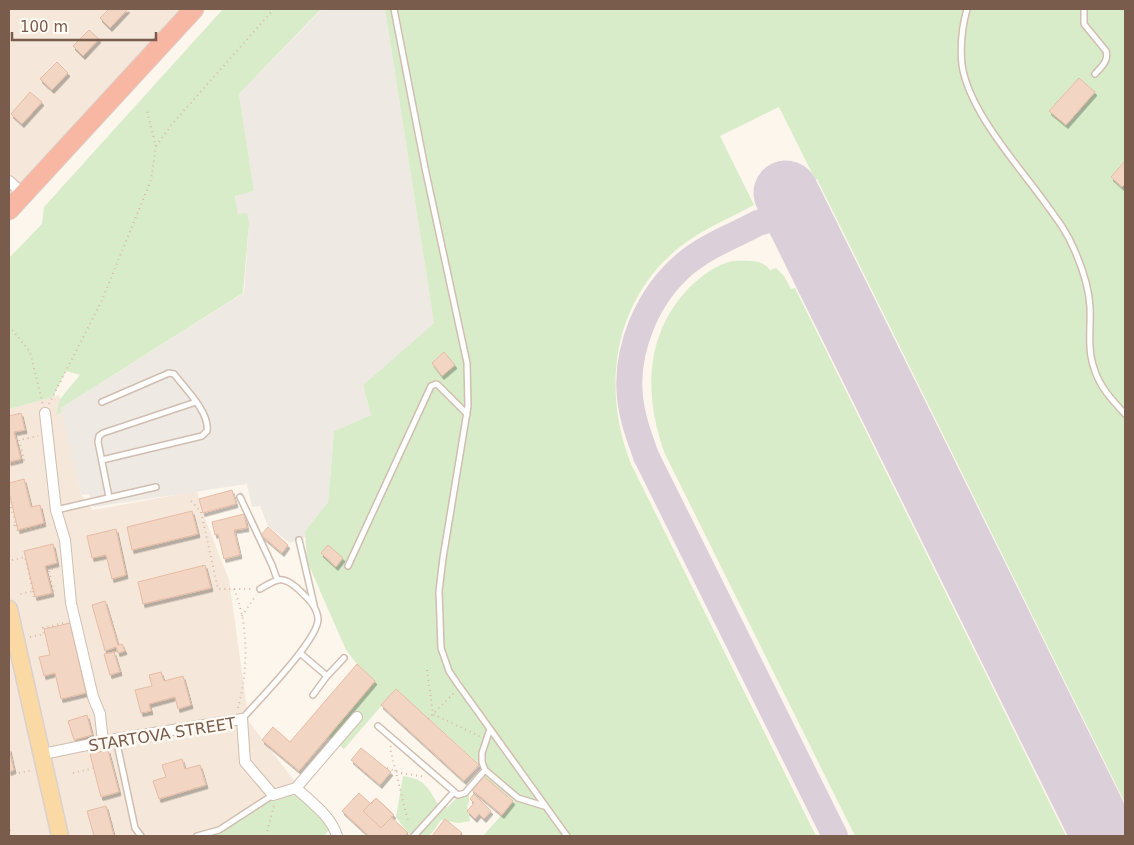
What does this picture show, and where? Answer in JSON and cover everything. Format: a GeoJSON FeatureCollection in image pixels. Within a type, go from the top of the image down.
{"type":"FeatureCollection","features":[{"type":"Feature","properties":{"kind":"highway"},"geometry":{"type":"LineString","coordinates":[[9,210],[194,9]]}},
{"type":"Feature","properties":{"kind":"main road"},"geometry":{"type":"LineString","coordinates":[[9,610],[60,836]]}},
{"type":"Feature","properties":{"kind":"street"},"geometry":{"type":"LineString","coordinates":[[9,182],[23,194]]}},
{"type":"Feature","properties":{"kind":"street"},"geometry":{"type":"LineString","coordinates":[[45,413],[56,510],[65,540],[71,603],[94,697],[100,714],[103,742]]}},
{"type":"Feature","properties":{"kind":"street"},"geometry":{"type":"LineString","coordinates":[[273,796],[296,788],[357,718]]}},
{"type":"Feature","properties":{"kind":"street","name":"STARTOVA STREET"},"geometry":{"type":"LineString","coordinates":[[43,754],[116,739],[238,720],[245,762],[273,796]]}},
{"type":"Feature","properties":{"kind":"street"},"geometry":{"type":"LineString","coordinates":[[296,788],[329,819],[335,827],[337,836]]}},
{"type":"Feature","properties":{"kind":"lane"},"geometry":{"type":"LineString","coordinates":[[394,9],[424,168],[465,352],[469,391],[468,414],[439,591],[441,648],[449,671],[567,836]]}},
{"type":"Feature","properties":{"kind":"lane"},"geometry":{"type":"LineString","coordinates":[[967,9],[961,53],[962,66],[968,88],[1003,146],[1063,227],[1071,242],[1079,259],[1088,292],[1090,305],[1090,346],[1094,369],[1104,389],[1125,414]]}},
{"type":"Feature","properties":{"kind":"lane"},"geometry":{"type":"LineString","coordinates":[[1084,9],[1084,24],[1108,55],[1108,59],[1096,74]]}},
{"type":"Feature","properties":{"kind":"lane"},"geometry":{"type":"LineString","coordinates":[[102,402],[170,373],[174,374],[196,402],[208,426],[207,431],[202,436],[102,460]]}},
{"type":"Feature","properties":{"kind":"lane"},"geometry":{"type":"LineString","coordinates":[[348,566],[431,386],[438,385],[468,414]]}},
{"type":"Feature","properties":{"kind":"lane"},"geometry":{"type":"LineString","coordinates":[[109,497],[98,442],[99,436],[103,433],[196,402]]}},
{"type":"Feature","properties":{"kind":"lane"},"geometry":{"type":"LineString","coordinates":[[56,510],[156,487]]}},
{"type":"Feature","properties":{"kind":"lane"},"geometry":{"type":"LineString","coordinates":[[240,496],[278,579]]}},
{"type":"Feature","properties":{"kind":"lane"},"geometry":{"type":"LineString","coordinates":[[238,720],[300,653],[316,629],[318,619],[299,540]]}},
{"type":"Feature","properties":{"kind":"lane"},"geometry":{"type":"LineString","coordinates":[[260,589],[278,579],[283,579],[292,584],[314,605]]}},
{"type":"Feature","properties":{"kind":"lane"},"geometry":{"type":"LineString","coordinates":[[300,653],[327,676]]}},
{"type":"Feature","properties":{"kind":"lane"},"geometry":{"type":"LineString","coordinates":[[313,695],[344,658]]}},
{"type":"Feature","properties":{"kind":"lane"},"geometry":{"type":"LineString","coordinates":[[378,726],[458,795],[462,795],[485,770]]}},
{"type":"Feature","properties":{"kind":"lane"},"geometry":{"type":"LineString","coordinates":[[490,729],[482,753],[482,762],[485,770],[518,798],[544,806]]}},
{"type":"Feature","properties":{"kind":"lane"},"geometry":{"type":"LineString","coordinates":[[116,739],[135,828],[141,836]]}},
{"type":"Feature","properties":{"kind":"lane"},"geometry":{"type":"LineString","coordinates":[[414,836],[454,793]]}},
{"type":"Feature","properties":{"kind":"lane"},"geometry":{"type":"LineString","coordinates":[[196,836],[219,830],[273,796]]}},
{"type":"Feature","properties":{"kind":"path"},"geometry":{"type":"LineString","coordinates":[[156,146],[274,9]]}},
{"type":"Feature","properties":{"kind":"path"},"geometry":{"type":"LineString","coordinates":[[45,413],[102,300],[151,180],[156,146],[147,111]]}},
{"type":"Feature","properties":{"kind":"path"},"geometry":{"type":"LineString","coordinates":[[9,326],[30,352],[45,413]]}},
{"type":"Feature","properties":{"kind":"path"},"geometry":{"type":"LineString","coordinates":[[9,464],[24,460],[19,440],[47,434]]}},
{"type":"Feature","properties":{"kind":"path"},"geometry":{"type":"LineString","coordinates":[[9,501],[18,532],[59,521]]}},
{"type":"Feature","properties":{"kind":"path"},"geometry":{"type":"LineString","coordinates":[[191,501],[201,512],[218,589],[260,589]]}},
{"type":"Feature","properties":{"kind":"path"},"geometry":{"type":"LineString","coordinates":[[9,527],[16,526]]}},
{"type":"Feature","properties":{"kind":"path"},"geometry":{"type":"LineString","coordinates":[[12,560],[25,557],[34,598],[54,594],[49,570],[68,565]]}},
{"type":"Feature","properties":{"kind":"path"},"geometry":{"type":"LineString","coordinates":[[234,589],[242,616],[245,650],[245,669],[238,720]]}},
{"type":"Feature","properties":{"kind":"path"},"geometry":{"type":"LineString","coordinates":[[242,616],[260,589]]}},
{"type":"Feature","properties":{"kind":"path"},"geometry":{"type":"LineString","coordinates":[[20,594],[33,591]]}},
{"type":"Feature","properties":{"kind":"path"},"geometry":{"type":"LineString","coordinates":[[30,637],[44,634],[43,628],[75,620]]}},
{"type":"Feature","properties":{"kind":"path"},"geometry":{"type":"LineString","coordinates":[[427,670],[433,714]]}},
{"type":"Feature","properties":{"kind":"path"},"geometry":{"type":"LineString","coordinates":[[428,719],[460,687]]}},
{"type":"Feature","properties":{"kind":"path"},"geometry":{"type":"LineString","coordinates":[[433,714],[487,739]]}},
{"type":"Feature","properties":{"kind":"path"},"geometry":{"type":"LineString","coordinates":[[395,741],[390,748],[408,821]]}},
{"type":"Feature","properties":{"kind":"path"},"geometry":{"type":"LineString","coordinates":[[73,773],[94,768]]}},
{"type":"Feature","properties":{"kind":"path"},"geometry":{"type":"LineString","coordinates":[[386,768],[438,779]]}},
{"type":"Feature","properties":{"kind":"path"},"geometry":{"type":"LineString","coordinates":[[9,776],[34,770]]}},
{"type":"Feature","properties":{"kind":"path"},"geometry":{"type":"LineString","coordinates":[[266,836],[275,802],[285,792]]}},
{"type":"Feature","properties":{"kind":"path"},"geometry":{"type":"LineString","coordinates":[[9,825],[11,836]]}},
{"type":"Feature","properties":{"kind":"shaded area"},"geometry":{"type":"Polygon","coordinates":[[[9,9],[181,9],[9,203],[9,9]]]}},
{"type":"Feature","properties":{"kind":"shaded area"},"geometry":{"type":"Polygon","coordinates":[[[322,9],[385,9],[434,323],[363,385],[371,415],[334,431],[328,502],[305,531],[306,537],[290,543],[268,526],[260,506],[252,507],[247,484],[94,507],[89,494],[81,495],[61,408],[244,293],[249,224],[238,214],[235,195],[254,191],[239,94],[322,9]]]}},
{"type":"Feature","properties":{"kind":"shaded area"},"geometry":{"type":"Polygon","coordinates":[[[59,395],[81,495],[93,510],[197,491],[203,513],[229,580],[249,722],[330,827],[322,836],[9,836],[9,409],[59,395]]]}},
{"type":"Feature","properties":{"kind":"green space"},"geometry":{"type":"Polygon","coordinates":[[[223,9],[321,9],[239,94],[254,191],[235,196],[238,214],[247,213],[249,224],[243,293],[61,408],[62,412],[56,415],[60,399],[80,375],[66,371],[53,397],[9,409],[9,258],[42,224],[44,207],[223,9]]]}},
{"type":"Feature","properties":{"kind":"green space"},"geometry":{"type":"Polygon","coordinates":[[[385,9],[1125,9],[1125,803],[817,179],[815,179],[779,107],[720,136],[754,205],[707,229],[681,246],[658,267],[640,292],[627,318],[619,346],[616,376],[617,405],[622,435],[631,464],[816,836],[483,836],[514,801],[482,775],[479,764],[396,689],[344,749],[328,736],[375,681],[357,664],[346,650],[307,561],[305,531],[328,502],[334,431],[371,415],[363,385],[434,323],[385,9]]]}},
{"type":"Feature","properties":{"kind":"green space"},"geometry":{"type":"Polygon","coordinates":[[[733,261],[754,261],[767,266],[770,270],[776,268],[784,276],[791,289],[795,288],[1066,836],[855,836],[665,454],[658,433],[651,389],[656,347],[663,326],[674,307],[693,284],[714,268],[733,261]]]}},
{"type":"Feature","properties":{"kind":"green space"},"geometry":{"type":"Polygon","coordinates":[[[403,776],[418,780],[426,786],[440,807],[448,807],[457,797],[469,795],[467,806],[470,821],[459,823],[441,820],[432,833],[427,836],[413,836],[409,834],[396,817],[403,776]]]}},
{"type":"Feature","properties":{"kind":"green space"},"geometry":{"type":"Polygon","coordinates":[[[296,793],[330,829],[324,836],[197,836],[219,830],[270,797],[275,801],[296,793]]]}},
{"type":"Feature","properties":{"kind":"building"},"geometry":{"type":"Polygon","coordinates":[[[109,9],[128,9],[110,28],[100,18],[109,9]]]}},
{"type":"Feature","properties":{"kind":"building"},"geometry":{"type":"Polygon","coordinates":[[[89,30],[99,39],[83,56],[73,46],[89,30]]]}},
{"type":"Feature","properties":{"kind":"building"},"geometry":{"type":"Polygon","coordinates":[[[57,62],[68,73],[52,90],[40,79],[57,62]]]}},
{"type":"Feature","properties":{"kind":"building"},"geometry":{"type":"Polygon","coordinates":[[[1079,78],[1095,92],[1066,125],[1049,111],[1079,78]]]}},
{"type":"Feature","properties":{"kind":"building"},"geometry":{"type":"Polygon","coordinates":[[[30,92],[42,102],[22,124],[11,114],[30,92]]]}},
{"type":"Feature","properties":{"kind":"building"},"geometry":{"type":"Polygon","coordinates":[[[1125,161],[1125,184],[1122,187],[1111,177],[1125,161]]]}},
{"type":"Feature","properties":{"kind":"building"},"geometry":{"type":"Polygon","coordinates":[[[444,352],[455,365],[442,376],[432,363],[444,352]]]}},
{"type":"Feature","properties":{"kind":"building"},"geometry":{"type":"Polygon","coordinates":[[[21,413],[25,430],[14,432],[21,459],[9,462],[9,416],[21,413]]]}},
{"type":"Feature","properties":{"kind":"building"},"geometry":{"type":"Polygon","coordinates":[[[24,479],[31,507],[40,505],[44,523],[18,530],[9,492],[9,483],[24,479]]]}},
{"type":"Feature","properties":{"kind":"building"},"geometry":{"type":"Polygon","coordinates":[[[232,490],[236,504],[203,513],[199,499],[232,490]]]}},
{"type":"Feature","properties":{"kind":"building"},"geometry":{"type":"Polygon","coordinates":[[[192,511],[198,534],[132,550],[127,527],[192,511]]]}},
{"type":"Feature","properties":{"kind":"building"},"geometry":{"type":"Polygon","coordinates":[[[244,514],[247,528],[234,530],[240,555],[224,559],[218,534],[215,535],[212,522],[244,514]]]}},
{"type":"Feature","properties":{"kind":"building"},"geometry":{"type":"Polygon","coordinates":[[[268,527],[288,545],[282,553],[261,535],[268,527]]]}},
{"type":"Feature","properties":{"kind":"building"},"geometry":{"type":"Polygon","coordinates":[[[116,529],[126,575],[112,579],[106,555],[92,558],[87,536],[116,529]]]}},
{"type":"Feature","properties":{"kind":"building"},"geometry":{"type":"Polygon","coordinates":[[[53,544],[57,563],[45,566],[52,593],[35,597],[24,551],[53,544]]]}},
{"type":"Feature","properties":{"kind":"building"},"geometry":{"type":"Polygon","coordinates":[[[328,545],[343,558],[336,567],[321,553],[328,545]]]}},
{"type":"Feature","properties":{"kind":"building"},"geometry":{"type":"Polygon","coordinates":[[[205,565],[211,588],[143,604],[138,582],[205,565]]]}},
{"type":"Feature","properties":{"kind":"building"},"geometry":{"type":"Polygon","coordinates":[[[105,601],[118,645],[122,644],[125,651],[118,653],[116,647],[105,651],[92,605],[105,601]]]}},
{"type":"Feature","properties":{"kind":"building"},"geometry":{"type":"Polygon","coordinates":[[[70,623],[86,693],[61,699],[55,673],[44,676],[39,657],[50,655],[44,629],[70,623]]]}},
{"type":"Feature","properties":{"kind":"building"},"geometry":{"type":"Polygon","coordinates":[[[114,652],[120,672],[110,675],[104,654],[114,652]]]}},
{"type":"Feature","properties":{"kind":"building"},"geometry":{"type":"Polygon","coordinates":[[[357,664],[375,681],[299,771],[262,740],[273,727],[290,742],[357,664]]]}},
{"type":"Feature","properties":{"kind":"building"},"geometry":{"type":"Polygon","coordinates":[[[161,672],[164,681],[183,676],[191,705],[178,709],[175,697],[149,704],[151,711],[141,713],[135,690],[152,686],[149,675],[161,672]]]}},
{"type":"Feature","properties":{"kind":"building"},"geometry":{"type":"Polygon","coordinates":[[[396,689],[479,765],[464,781],[381,705],[396,689]]]}},
{"type":"Feature","properties":{"kind":"building"},"geometry":{"type":"Polygon","coordinates":[[[87,715],[92,735],[74,740],[68,721],[87,715]]]}},
{"type":"Feature","properties":{"kind":"building"},"geometry":{"type":"Polygon","coordinates":[[[9,748],[14,770],[9,772],[9,748]]]}},
{"type":"Feature","properties":{"kind":"building"},"geometry":{"type":"Polygon","coordinates":[[[361,748],[391,772],[380,785],[351,760],[361,748]]]}},
{"type":"Feature","properties":{"kind":"building"},"geometry":{"type":"Polygon","coordinates":[[[108,750],[119,792],[101,797],[90,754],[108,750]]]}},
{"type":"Feature","properties":{"kind":"building"},"geometry":{"type":"Polygon","coordinates":[[[182,759],[185,769],[200,765],[206,785],[159,799],[153,781],[166,777],[162,765],[182,759]]]}},
{"type":"Feature","properties":{"kind":"building"},"geometry":{"type":"Polygon","coordinates":[[[482,775],[513,801],[502,815],[471,789],[482,775]]]}},
{"type":"Feature","properties":{"kind":"building"},"geometry":{"type":"Polygon","coordinates":[[[359,793],[371,804],[376,798],[394,815],[391,817],[408,833],[404,836],[369,836],[342,811],[359,793]]]}},
{"type":"Feature","properties":{"kind":"building"},"geometry":{"type":"Polygon","coordinates":[[[474,794],[491,811],[484,819],[479,814],[475,819],[467,811],[474,803],[470,799],[474,794]]]}},
{"type":"Feature","properties":{"kind":"building"},"geometry":{"type":"Polygon","coordinates":[[[376,798],[394,815],[381,828],[363,811],[376,798]]]}},
{"type":"Feature","properties":{"kind":"building"},"geometry":{"type":"Polygon","coordinates":[[[106,806],[114,836],[94,836],[87,811],[106,806]]]}},
{"type":"Feature","properties":{"kind":"building"},"geometry":{"type":"Polygon","coordinates":[[[445,819],[462,833],[459,836],[432,836],[445,819]]]}},
{"type":"Feature","properties":{"kind":"taxiway"},"geometry":{"type":"LineString","coordinates":[[816,254],[805,238],[793,226],[786,222],[769,220],[758,223],[693,258],[672,277],[650,307],[635,342],[629,379],[634,420],[646,456],[835,836]]}},
{"type":"Feature","properties":{"kind":"runway"},"geometry":{"type":"LineString","coordinates":[[786,193],[1104,836]]}}]}
